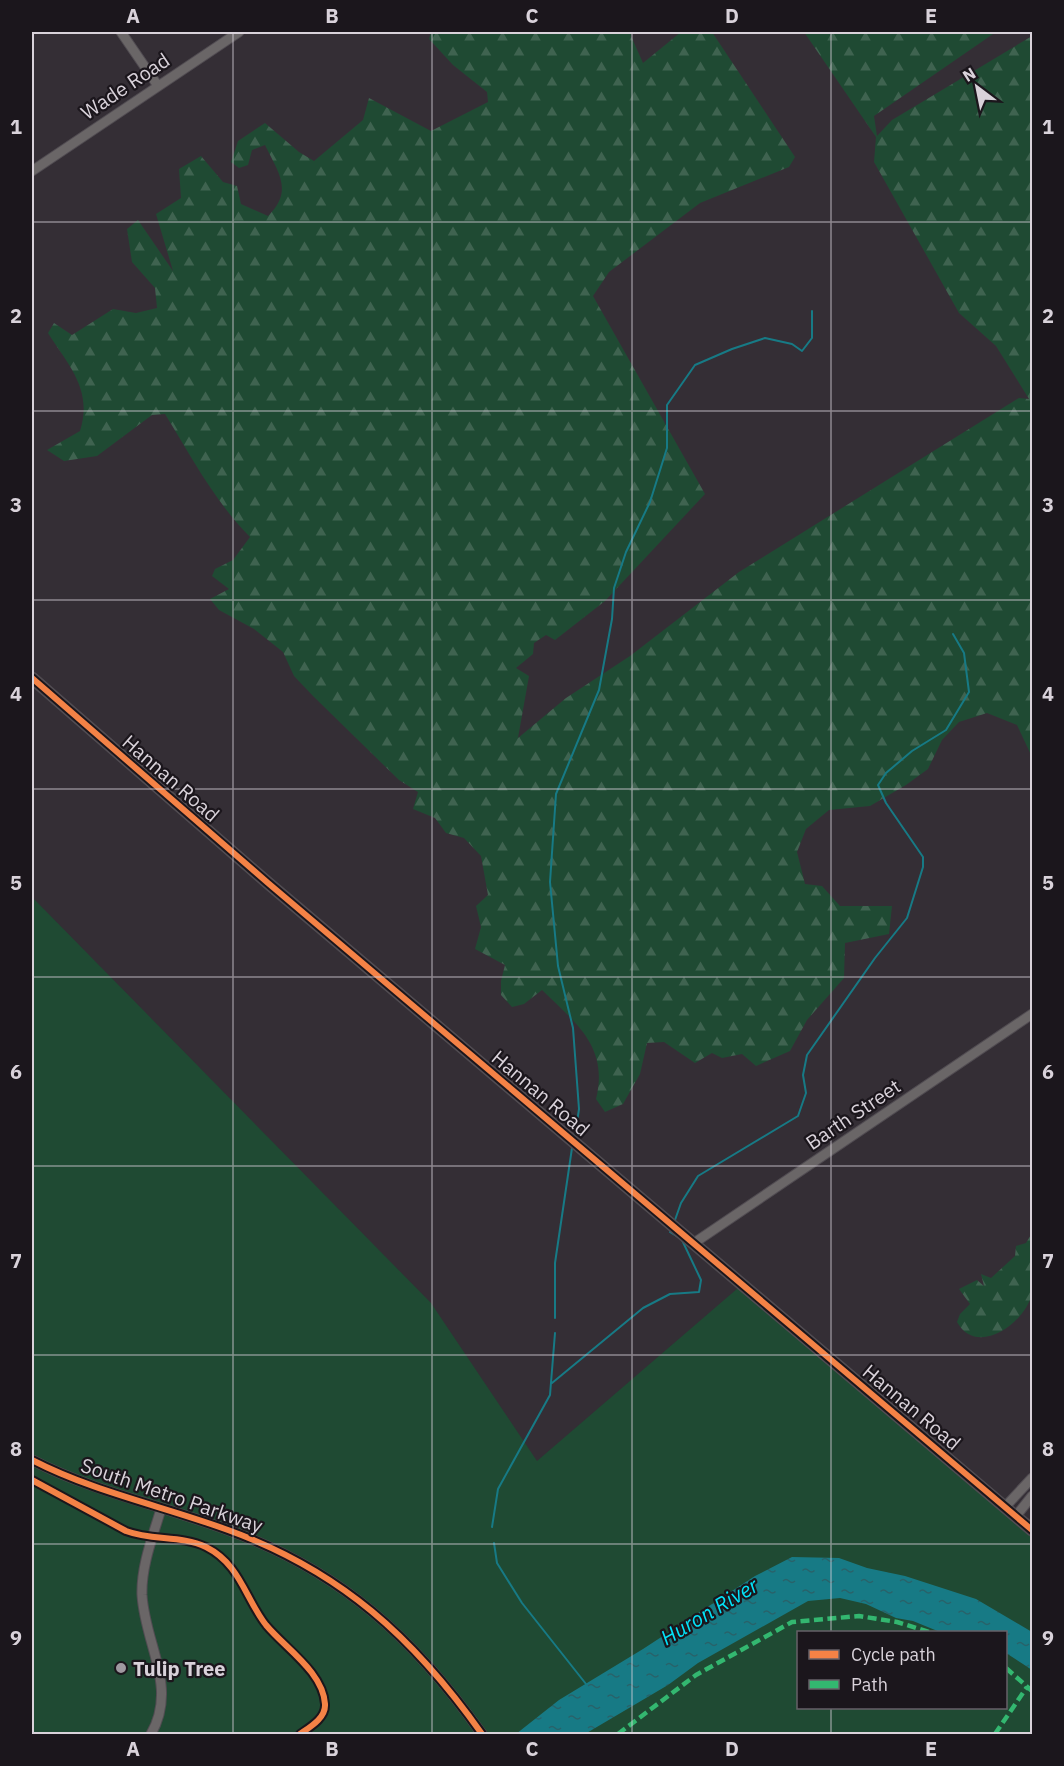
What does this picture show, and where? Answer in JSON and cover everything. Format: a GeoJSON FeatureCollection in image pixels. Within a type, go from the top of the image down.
{"type":"FeatureCollection","features":[{"type":"Feature","properties":{"kind":"street"},"geometry":{"type":"LineString","coordinates":[[121,32],[158,86]]}},
{"type":"Feature","properties":{"kind":"street","name":"Wade Road"},"geometry":{"type":"LineString","coordinates":[[32,171],[239,32]]}},
{"type":"Feature","properties":{"kind":"street","name":"Hannan Road"},"geometry":{"type":"LineString","coordinates":[[32,678],[242,861],[1032,1530]]}},
{"type":"Feature","properties":{"kind":"street","name":"Barth Street"},"geometry":{"type":"LineString","coordinates":[[694,1243],[1032,1014]]}},
{"type":"Feature","properties":{"kind":"street","name":"South Metro Parkway"},"geometry":{"type":"LineString","coordinates":[[32,1460],[84,1483],[259,1542],[299,1562],[340,1587],[412,1647],[439,1676],[482,1734]]}},
{"type":"Feature","properties":{"kind":"street"},"geometry":{"type":"LineString","coordinates":[[1005,1508],[1032,1478]]}},
{"type":"Feature","properties":{"kind":"street"},"geometry":{"type":"LineString","coordinates":[[1016,1516],[1032,1496]]}},
{"type":"Feature","properties":{"kind":"street"},"geometry":{"type":"LineString","coordinates":[[151,1734],[162,1712],[163,1690],[144,1611],[142,1584],[161,1509]]}},
{"type":"Feature","properties":{"kind":"green space"},"geometry":{"type":"Polygon","coordinates":[[[431,32],[632,32],[631,36],[643,63],[681,32],[712,32],[795,157],[789,167],[700,203],[609,272],[593,296],[705,494],[605,601],[555,640],[546,635],[534,643],[533,654],[516,668],[529,676],[518,738],[566,698],[630,656],[739,572],[1019,398],[1029,399],[996,346],[959,313],[874,162],[876,137],[804,32],[996,32],[874,116],[877,136],[892,120],[1032,36],[1032,757],[1017,725],[987,713],[959,722],[942,740],[928,769],[906,785],[870,806],[829,810],[806,829],[797,852],[805,884],[822,886],[840,906],[892,906],[889,934],[845,943],[844,978],[807,1020],[790,1051],[756,1066],[742,1054],[722,1058],[712,1053],[695,1063],[664,1042],[647,1043],[640,1074],[623,1104],[605,1112],[596,1099],[599,1081],[598,1065],[587,1037],[542,990],[524,1004],[512,1007],[501,995],[501,981],[505,965],[475,949],[481,927],[476,906],[488,895],[481,856],[464,838],[446,833],[435,818],[413,809],[418,792],[399,780],[313,696],[294,676],[283,652],[254,629],[219,610],[210,599],[229,589],[212,576],[215,569],[233,560],[250,537],[215,494],[165,414],[152,415],[97,456],[64,461],[47,450],[80,431],[83,416],[83,403],[77,379],[48,333],[54,323],[72,335],[113,309],[136,313],[157,308],[155,288],[132,262],[127,229],[138,220],[173,271],[156,214],[181,198],[179,169],[201,156],[223,182],[237,186],[241,204],[268,216],[276,207],[282,190],[279,173],[265,145],[252,150],[248,165],[239,168],[231,162],[238,141],[265,123],[299,152],[314,161],[363,120],[369,98],[431,131],[488,102],[487,92],[453,65],[429,39],[431,32]]]}},
{"type":"Feature","properties":{"kind":"green space"},"geometry":{"type":"Polygon","coordinates":[[[32,897],[431,1303],[537,1461],[738,1288],[1032,1537],[1032,1734],[32,1734],[32,897]]]}},
{"type":"Feature","properties":{"kind":"green space"},"geometry":{"type":"Polygon","coordinates":[[[1032,1233],[1034,1281],[1028,1305],[1010,1325],[988,1337],[976,1337],[966,1332],[957,1322],[960,1314],[970,1304],[959,1289],[977,1280],[984,1286],[981,1274],[991,1278],[1015,1256],[1016,1246],[1026,1243],[1032,1233]]]}},
{"type":"Feature","properties":{"kind":"water","name":"Huron River"},"geometry":{"type":"Polygon","coordinates":[[[792,1557],[839,1558],[976,1599],[1032,1632],[1032,1670],[1007,1654],[1007,1631],[938,1631],[913,1621],[896,1618],[866,1604],[840,1598],[808,1601],[698,1663],[668,1685],[585,1734],[516,1734],[559,1700],[643,1649],[755,1576],[792,1557]]]}},
{"type":"Feature","properties":{"kind":"waterway"},"geometry":{"type":"LineString","coordinates":[[575,1135],[579,1109],[573,1028],[558,966],[550,882],[556,794],[599,690],[612,619],[614,588],[626,552],[650,502],[667,448],[667,405],[695,365],[765,338],[792,344],[802,351],[812,338],[812,311]]}},
{"type":"Feature","properties":{"kind":"waterway"},"geometry":{"type":"LineString","coordinates":[[675,1220],[681,1203],[698,1176],[798,1116],[806,1093],[803,1075],[807,1055],[875,958],[907,918],[923,867],[923,857],[886,803],[878,785],[886,773],[912,751],[946,730],[969,692],[964,653],[953,634]]}},
{"type":"Feature","properties":{"kind":"waterway"},"geometry":{"type":"LineString","coordinates":[[555,1318],[555,1263],[572,1148]]}},
{"type":"Feature","properties":{"kind":"waterway"},"geometry":{"type":"LineString","coordinates":[[670,1232],[678,1237]]}},
{"type":"Feature","properties":{"kind":"waterway"},"geometry":{"type":"LineString","coordinates":[[552,1383],[643,1308],[670,1294],[699,1292],[701,1280],[682,1240]]}},
{"type":"Feature","properties":{"kind":"waterway"},"geometry":{"type":"LineString","coordinates":[[492,1527],[498,1489],[550,1395],[555,1333]]}},
{"type":"Feature","properties":{"kind":"waterway"},"geometry":{"type":"LineString","coordinates":[[494,1543],[497,1563],[522,1603],[586,1684]]}},
{"type":"Feature","properties":{"kind":"marked path"},"geometry":{"type":"LineString","coordinates":[[618,1734],[696,1675],[792,1622],[859,1616],[897,1622],[926,1631]]}},
{"type":"Feature","properties":{"kind":"marked path"},"geometry":{"type":"LineString","coordinates":[[1007,1669],[1032,1691]]}},
{"type":"Feature","properties":{"kind":"marked path"},"geometry":{"type":"LineString","coordinates":[[995,1734],[1027,1687]]}},
{"type":"Feature","properties":{"kind":"cycle path"},"geometry":{"type":"LineString","coordinates":[[32,678],[268,883],[1032,1530]]}},
{"type":"Feature","properties":{"kind":"cycle path"},"geometry":{"type":"LineString","coordinates":[[32,1460],[104,1490],[228,1530],[306,1566],[340,1587],[402,1638],[430,1667],[482,1734]]}},
{"type":"Feature","properties":{"kind":"cycle path"},"geometry":{"type":"LineString","coordinates":[[32,1480],[126,1531],[196,1543],[217,1554],[227,1563],[266,1625],[302,1661],[318,1681],[323,1692],[325,1704],[323,1714],[317,1722],[300,1734]]}},
{"type":"Feature","properties":{"kind":"place","name":"Tulip Tree"},"geometry":{"type":"Point","coordinates":[121,1668]}}]}
